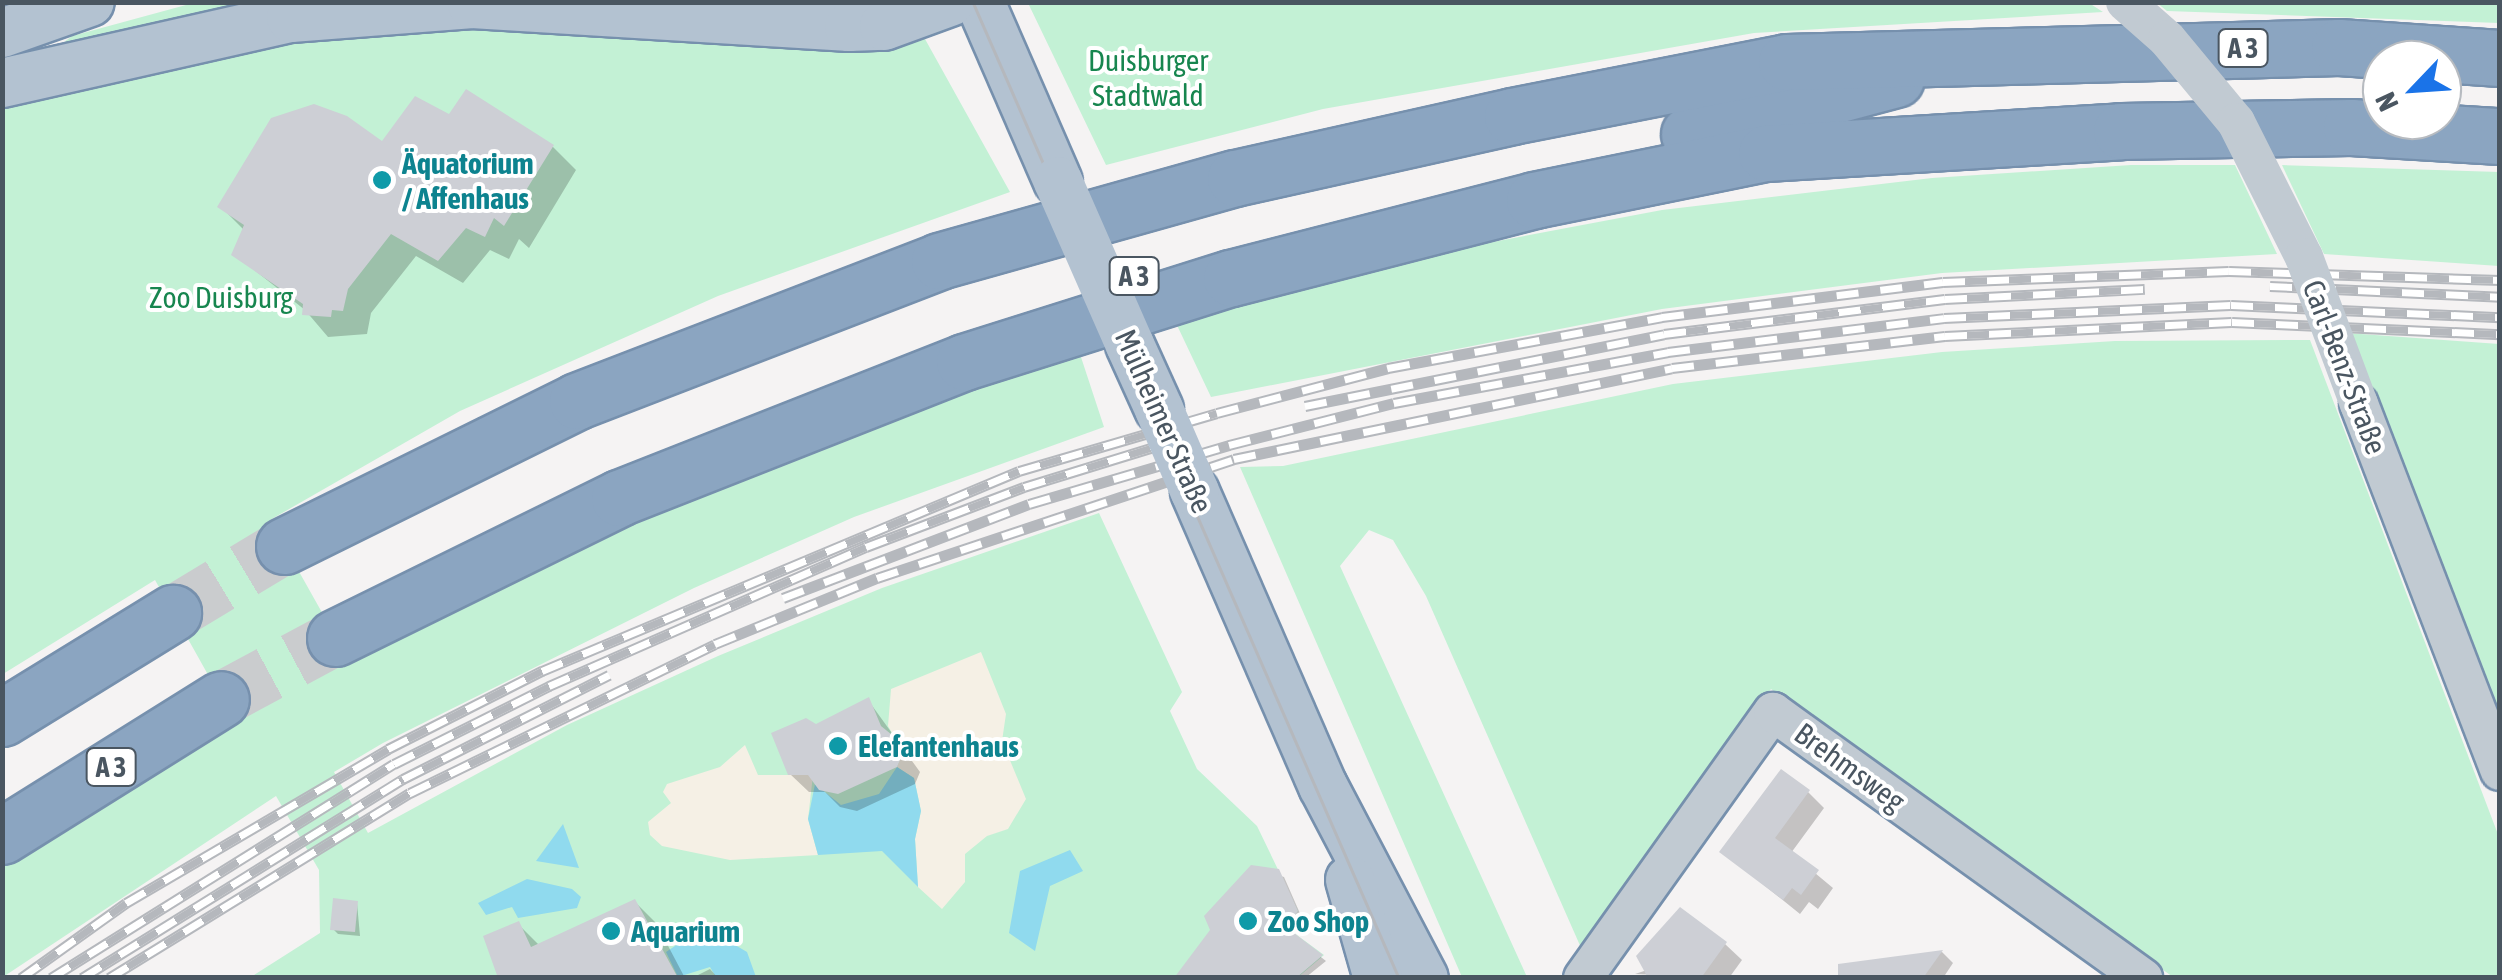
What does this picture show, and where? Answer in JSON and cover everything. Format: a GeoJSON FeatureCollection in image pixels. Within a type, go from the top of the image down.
{"type":"FeatureCollection","features":[{"type":"Feature","properties":{"kind":"highway","name":"A 3"},"geometry":{"type":"LineString","coordinates":[[2500,58],[2339,47],[1986,55],[1222,248],[965,330],[833,378],[614,472],[328,626],[619,498],[964,362],[1231,278],[1534,200],[1766,154],[2121,131],[2351,127],[2500,136]]}},
{"type":"Feature","properties":{"kind":"highway"},"geometry":{"type":"LineString","coordinates":[[284,546],[577,401],[940,261],[1235,178],[1786,62],[1986,55]]}},
{"type":"Feature","properties":{"kind":"highway"},"geometry":{"type":"LineString","coordinates":[[2,718],[173,614]]}},
{"type":"Feature","properties":{"kind":"highway","name":"A 3"},"geometry":{"type":"LineString","coordinates":[[2,808],[216,689],[2,836]]}},
{"type":"Feature","properties":{"kind":"main road"},"geometry":{"type":"LineString","coordinates":[[2,19],[34,2]]}},
{"type":"Feature","properties":{"kind":"main road"},"geometry":{"type":"LineString","coordinates":[[2,33],[90,2]]}},
{"type":"Feature","properties":{"kind":"main road"},"geometry":{"type":"LineString","coordinates":[[2,83],[290,18],[472,4],[850,27],[884,26],[950,2]]}},
{"type":"Feature","properties":{"kind":"main road","name":"Mülheimer Straße"},"geometry":{"type":"LineString","coordinates":[[980,2],[1323,786],[1424,978]]}},
{"type":"Feature","properties":{"kind":"main road","name":"Mülheimer Straße"},"geometry":{"type":"LineString","coordinates":[[1323,786],[1378,978]]}},
{"type":"Feature","properties":{"kind":"street","name":"Carl-Benz-Straße"},"geometry":{"type":"LineString","coordinates":[[2124,2],[2167,39],[2236,122],[2304,257],[2500,772]]}},
{"type":"Feature","properties":{"kind":"street","name":"Brehmsweg"},"geometry":{"type":"LineString","coordinates":[[1584,978],[1773,712],[2143,978]]}},
{"type":"Feature","properties":{"kind":"green space","name":"Zoo Duisburg"},"geometry":{"type":"Polygon","coordinates":[[[197,2],[905,3],[1010,192],[718,296],[460,411],[270,520],[347,657],[655,507],[1078,348],[1104,427],[854,517],[694,588],[383,743],[334,772],[368,833],[567,725],[718,656],[882,588],[1099,513],[1182,692],[1170,711],[1197,769],[1257,826],[1298,911],[1286,927],[1324,955],[1297,978],[251,977],[320,933],[319,870],[276,796],[3,977],[3,867],[235,723],[155,580],[3,674],[3,89],[72,36],[197,2]]]}},
{"type":"Feature","properties":{"kind":"green space","name":"Duisburger Stadtwald"},"geometry":{"type":"Polygon","coordinates":[[[1028,3],[2089,3],[2103,12],[1754,33],[1323,109],[1106,165],[1028,3]]]}},
{"type":"Feature","properties":{"kind":"green space"},"geometry":{"type":"Polygon","coordinates":[[[2157,3],[2499,3],[2499,23],[2167,11],[2157,3]]]}},
{"type":"Feature","properties":{"kind":"green space"},"geometry":{"type":"Polygon","coordinates":[[[2131,165],[2235,165],[2277,254],[1942,273],[1662,309],[1211,397],[1175,321],[1397,260],[1662,210],[1932,178],[2131,165]]]}},
{"type":"Feature","properties":{"kind":"green space"},"geometry":{"type":"Polygon","coordinates":[[[2282,165],[2499,172],[2499,266],[2324,254],[2282,165]]]}},
{"type":"Feature","properties":{"kind":"green space"},"geometry":{"type":"Polygon","coordinates":[[[2347,333],[2499,344],[2499,730],[2347,333]]]}},
{"type":"Feature","properties":{"kind":"green space"},"geometry":{"type":"Polygon","coordinates":[[[2310,340],[2499,837],[2499,977],[2173,977],[1771,689],[1582,950],[1426,596],[1393,540],[1369,530],[1340,566],[1527,977],[1462,977],[1240,467],[1283,466],[1673,384],[1942,352],[2115,341],[2310,340]]]}},
{"type":"Feature","properties":{"kind":"sand"},"geometry":{"type":"Polygon","coordinates":[[[981,652],[1006,714],[1002,741],[1026,799],[1008,829],[987,836],[965,854],[965,882],[942,909],[918,887],[915,839],[921,811],[914,778],[897,767],[903,752],[888,726],[891,689],[981,652]]]}},
{"type":"Feature","properties":{"kind":"sand"},"geometry":{"type":"Polygon","coordinates":[[[745,745],[758,775],[813,775],[808,819],[818,855],[730,860],[662,846],[650,835],[648,822],[671,803],[663,792],[667,784],[720,767],[745,745]]]}},
{"type":"Feature","properties":{"kind":"water"},"geometry":{"type":"Polygon","coordinates":[[[897,767],[914,778],[921,811],[915,839],[918,887],[882,851],[818,855],[808,819],[815,784],[841,805],[879,794],[897,767]]]}},
{"type":"Feature","properties":{"kind":"water"},"geometry":{"type":"Polygon","coordinates":[[[563,824],[579,868],[536,861],[563,824]]]}},
{"type":"Feature","properties":{"kind":"water"},"geometry":{"type":"Polygon","coordinates":[[[1070,850],[1083,871],[1050,886],[1035,951],[1009,933],[1020,871],[1070,850]]]}},
{"type":"Feature","properties":{"kind":"water"},"geometry":{"type":"Polygon","coordinates":[[[527,879],[572,889],[581,897],[577,908],[518,918],[512,907],[486,915],[478,903],[527,879]]]}},
{"type":"Feature","properties":{"kind":"water"},"geometry":{"type":"Polygon","coordinates":[[[725,939],[747,952],[756,977],[716,977],[710,967],[678,977],[666,952],[684,940],[725,939]]]}},
{"type":"Feature","properties":{"kind":"building","name":"Äquatorium / Affenhaus"},"geometry":{"type":"Polygon","coordinates":[[[466,89],[554,145],[504,226],[494,218],[485,237],[466,228],[438,261],[391,234],[348,289],[343,311],[332,310],[331,317],[302,315],[303,304],[231,255],[244,225],[217,207],[271,118],[314,104],[347,116],[382,141],[415,96],[449,114],[466,89]]]}},
{"type":"Feature","properties":{"kind":"building","name":"Elefantenhaus"},"geometry":{"type":"Polygon","coordinates":[[[869,697],[881,726],[897,739],[903,753],[897,767],[838,794],[819,790],[808,775],[788,775],[771,733],[806,718],[816,724],[869,697]]]}},
{"type":"Feature","properties":{"kind":"building"},"geometry":{"type":"Polygon","coordinates":[[[1781,769],[1810,790],[1775,838],[1819,870],[1801,895],[1792,888],[1783,900],[1719,852],[1781,769]]]}},
{"type":"Feature","properties":{"kind":"building","name":"Zoo Shop"},"geometry":{"type":"Polygon","coordinates":[[[1251,865],[1279,869],[1298,911],[1286,927],[1323,955],[1296,978],[1174,978],[1210,930],[1204,916],[1251,865]]]}},
{"type":"Feature","properties":{"kind":"building"},"geometry":{"type":"Polygon","coordinates":[[[333,898],[358,901],[355,932],[330,930],[333,898]]]}},
{"type":"Feature","properties":{"kind":"building","name":"Aquarium"},"geometry":{"type":"Polygon","coordinates":[[[635,899],[678,978],[498,978],[483,936],[519,921],[531,947],[635,899]]]}},
{"type":"Feature","properties":{"kind":"building"},"geometry":{"type":"Polygon","coordinates":[[[1680,907],[1727,942],[1701,978],[1648,978],[1636,956],[1680,907]]]}},
{"type":"Feature","properties":{"kind":"building"},"geometry":{"type":"Polygon","coordinates":[[[1943,950],[1923,978],[1838,978],[1838,964],[1943,950]]]}},
{"type":"Feature","properties":{"kind":"tunnel"},"geometry":{"type":"LineString","coordinates":[[173,613],[284,546]]}},
{"type":"Feature","properties":{"kind":"tunnel"},"geometry":{"type":"LineString","coordinates":[[221,699],[335,638]]}},
{"type":"Feature","properties":{"kind":"tram line"},"geometry":{"type":"LineString","coordinates":[[973,2],[1399,978]]}},
{"type":"Feature","properties":{"kind":"railway"},"geometry":{"type":"LineString","coordinates":[[21,978],[126,903],[388,749],[542,671],[1019,471],[1217,413],[1388,368],[1662,317],[1943,282],[2229,271],[2500,280]]}},
{"type":"Feature","properties":{"kind":"railway"},"geometry":{"type":"LineString","coordinates":[[2270,286],[2500,297]]}},
{"type":"Feature","properties":{"kind":"railway"},"geometry":{"type":"LineString","coordinates":[[1305,406],[1664,334],[1945,299],[2145,289]]}},
{"type":"Feature","properties":{"kind":"railway"},"geometry":{"type":"LineString","coordinates":[[783,598],[1029,504],[1229,445],[1394,403],[1668,352],[1944,318],[2231,305],[2500,317]]}},
{"type":"Feature","properties":{"kind":"railway"},"geometry":{"type":"LineString","coordinates":[[109,978],[410,793],[715,644],[877,578],[1234,459],[1672,368],[1945,336],[2232,322],[2500,334]]}},
{"type":"Feature","properties":{"kind":"railway"},"geometry":{"type":"LineString","coordinates":[[51,978],[394,764],[549,686],[866,547],[1024,487],[1193,435]]}},
{"type":"Feature","properties":{"kind":"railway"},"geometry":{"type":"LineString","coordinates":[[82,978],[403,779],[609,675]]}},
{"type":"Feature","properties":{"kind":"place","name":"Äquatorium / Affenhaus"},"geometry":{"type":"Point","coordinates":[382,180]}},
{"type":"Feature","properties":{"kind":"place","name":"Elefantenhaus"},"geometry":{"type":"Point","coordinates":[838,746]}},
{"type":"Feature","properties":{"kind":"place","name":"Zoo Shop"},"geometry":{"type":"Point","coordinates":[1248,921]}},
{"type":"Feature","properties":{"kind":"place","name":"Aquarium"},"geometry":{"type":"Point","coordinates":[611,931]}}]}
